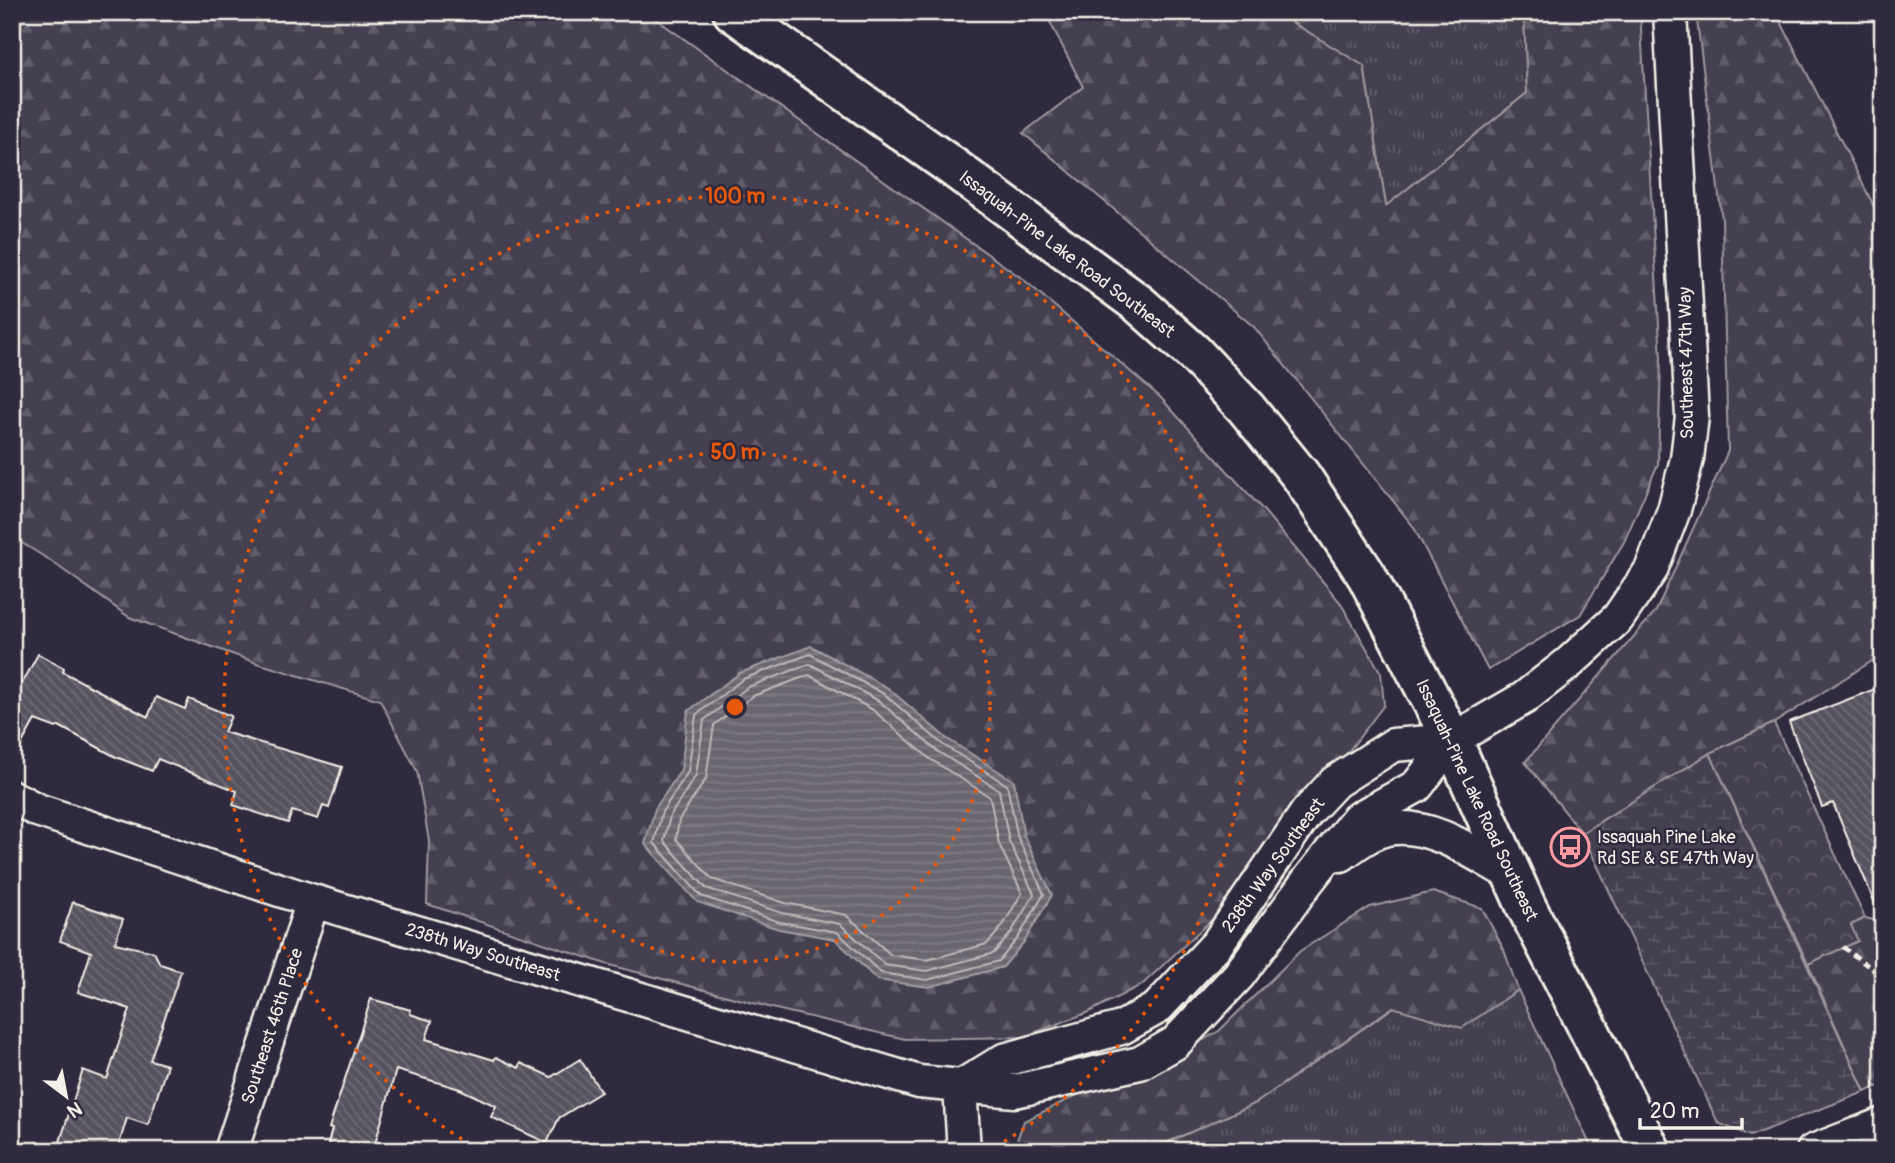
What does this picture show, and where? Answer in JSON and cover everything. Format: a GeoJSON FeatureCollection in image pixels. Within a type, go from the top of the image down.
{"type":"FeatureCollection","features":[{"type":"Feature","properties":{"kind":"main road","name":"Issaquah-Pine Lake Road Southeast"},"geometry":{"type":"LineString","coordinates":[[733,12],[983,189],[1139,304],[1194,353],[1246,408],[1301,476],[1367,576],[1452,740],[1511,874],[1651,1151]]}},
{"type":"Feature","properties":{"kind":"street","name":"Southeast 47th Way"},"geometry":{"type":"LineString","coordinates":[[1452,740],[1524,698],[1570,662],[1618,618],[1651,570],[1674,510],[1688,459],[1692,416],[1670,12]]}},
{"type":"Feature","properties":{"kind":"street","name":"238th Way Southeast"},"geometry":{"type":"LineString","coordinates":[[12,797],[37,810],[313,901],[862,1066],[919,1082],[1015,1091],[1140,1063],[1175,1043],[1239,975],[1357,819],[1417,786],[1452,740]]}},
{"type":"Feature","properties":{"kind":"street","name":"238th Way Southeast"},"geometry":{"type":"LineString","coordinates":[[960,1087],[1004,1060],[1121,1028],[1157,1008],[1217,944],[1307,812],[1335,782],[1393,746],[1452,740]]}},
{"type":"Feature","properties":{"kind":"street","name":"238th Way Southeast"},"geometry":{"type":"LineString","coordinates":[[1307,882],[1360,840],[1393,828],[1425,831],[1511,874]]}},
{"type":"Feature","properties":{"kind":"street","name":"Southeast 46th Place"},"geometry":{"type":"LineString","coordinates":[[231,1151],[313,901]]}},
{"type":"Feature","properties":{"kind":"street"},"geometry":{"type":"LineString","coordinates":[[960,1087],[964,1151]]}},
{"type":"Feature","properties":{"kind":"street"},"geometry":{"type":"LineString","coordinates":[[1813,1151],[1883,1125]]}},
{"type":"Feature","properties":{"kind":"path"},"geometry":{"type":"LineString","coordinates":[[1843,947],[1883,977]]}},
{"type":"Feature","properties":{"kind":"green space"},"geometry":{"type":"Polygon","coordinates":[[[12,12],[646,12],[1023,279],[1160,397],[1264,511],[1340,602],[1381,673],[1384,705],[1241,892],[1143,984],[1089,1012],[1023,1037],[905,1039],[780,1010],[606,964],[427,904],[429,841],[417,771],[380,700],[257,663],[129,617],[48,559],[12,537],[12,12]]]}},
{"type":"Feature","properties":{"kind":"green space"},"geometry":{"type":"Polygon","coordinates":[[[1045,12],[1275,12],[1364,66],[1386,206],[1527,93],[1524,12],[1640,12],[1661,358],[1658,464],[1624,542],[1580,615],[1488,670],[1413,526],[1254,327],[1023,133],[1083,87],[1045,12]]]}},
{"type":"Feature","properties":{"kind":"green space"},"geometry":{"type":"Polygon","coordinates":[[[1275,12],[1524,12],[1527,93],[1386,206],[1364,66],[1275,12]]]}},
{"type":"Feature","properties":{"kind":"green space"},"geometry":{"type":"Polygon","coordinates":[[[1696,12],[1776,12],[1883,224],[1883,654],[1774,723],[1710,753],[1582,833],[1525,762],[1656,611],[1728,451],[1722,220],[1696,12]]]}},
{"type":"Feature","properties":{"kind":"green space"},"geometry":{"type":"Polygon","coordinates":[[[1774,723],[1865,918],[1851,925],[1858,941],[1808,964],[1710,753],[1774,723]]]}},
{"type":"Feature","properties":{"kind":"green space"},"geometry":{"type":"Polygon","coordinates":[[[1710,753],[1865,1092],[1750,1136],[1718,1123],[1582,833],[1710,753]]]}},
{"type":"Feature","properties":{"kind":"green space"},"geometry":{"type":"Polygon","coordinates":[[[1433,892],[1482,908],[1504,950],[1518,990],[1462,1028],[1393,1007],[1256,1103],[1148,1151],[1013,1151],[1024,1121],[1116,1076],[1219,1031],[1300,951],[1370,907],[1433,892]]]}},
{"type":"Feature","properties":{"kind":"green space"},"geometry":{"type":"Polygon","coordinates":[[[1865,918],[1883,922],[1883,1084],[1865,1092],[1808,964],[1857,941],[1850,925],[1865,918]]]}},
{"type":"Feature","properties":{"kind":"green space"},"geometry":{"type":"Polygon","coordinates":[[[1518,990],[1593,1151],[1148,1151],[1256,1103],[1394,1007],[1462,1027],[1518,990]]]}},
{"type":"Feature","properties":{"kind":"water"},"geometry":{"type":"Polygon","coordinates":[[[811,646],[888,688],[946,738],[1014,781],[1024,836],[1052,895],[1024,942],[1003,967],[929,987],[877,980],[835,939],[779,929],[697,902],[645,844],[655,809],[681,770],[688,711],[740,673],[811,646]]]}},
{"type":"Feature","properties":{"kind":"building"},"geometry":{"type":"Polygon","coordinates":[[[38,654],[64,668],[63,672],[148,717],[156,697],[185,709],[189,699],[231,716],[224,732],[342,767],[329,808],[323,806],[318,819],[292,811],[288,823],[233,805],[237,791],[158,759],[152,771],[116,757],[59,726],[56,728],[35,720],[12,761],[12,679],[22,684],[38,654]]]}},
{"type":"Feature","properties":{"kind":"building"},"geometry":{"type":"Polygon","coordinates":[[[1883,686],[1882,920],[1833,803],[1822,807],[1789,722],[1883,686]]]}},
{"type":"Feature","properties":{"kind":"building"},"geometry":{"type":"Polygon","coordinates":[[[73,902],[123,919],[115,943],[154,952],[160,964],[181,971],[150,1060],[167,1065],[148,1125],[127,1118],[117,1151],[57,1151],[83,1070],[107,1079],[130,1009],[78,992],[91,952],[60,941],[73,902]]]}},
{"type":"Feature","properties":{"kind":"building"},"geometry":{"type":"Polygon","coordinates":[[[371,999],[411,1010],[410,1014],[432,1021],[426,1039],[494,1060],[496,1057],[519,1068],[521,1063],[551,1077],[580,1059],[601,1092],[559,1118],[547,1143],[491,1117],[496,1106],[460,1089],[396,1070],[373,1151],[332,1151],[333,1145],[328,1144],[332,1129],[329,1128],[371,999]]]}},
{"type":"Feature","properties":{"kind":"place","name":"Issaquah Pine Lake Rd SE & SE 47th Way"},"geometry":{"type":"Point","coordinates":[1570,847]}}]}
